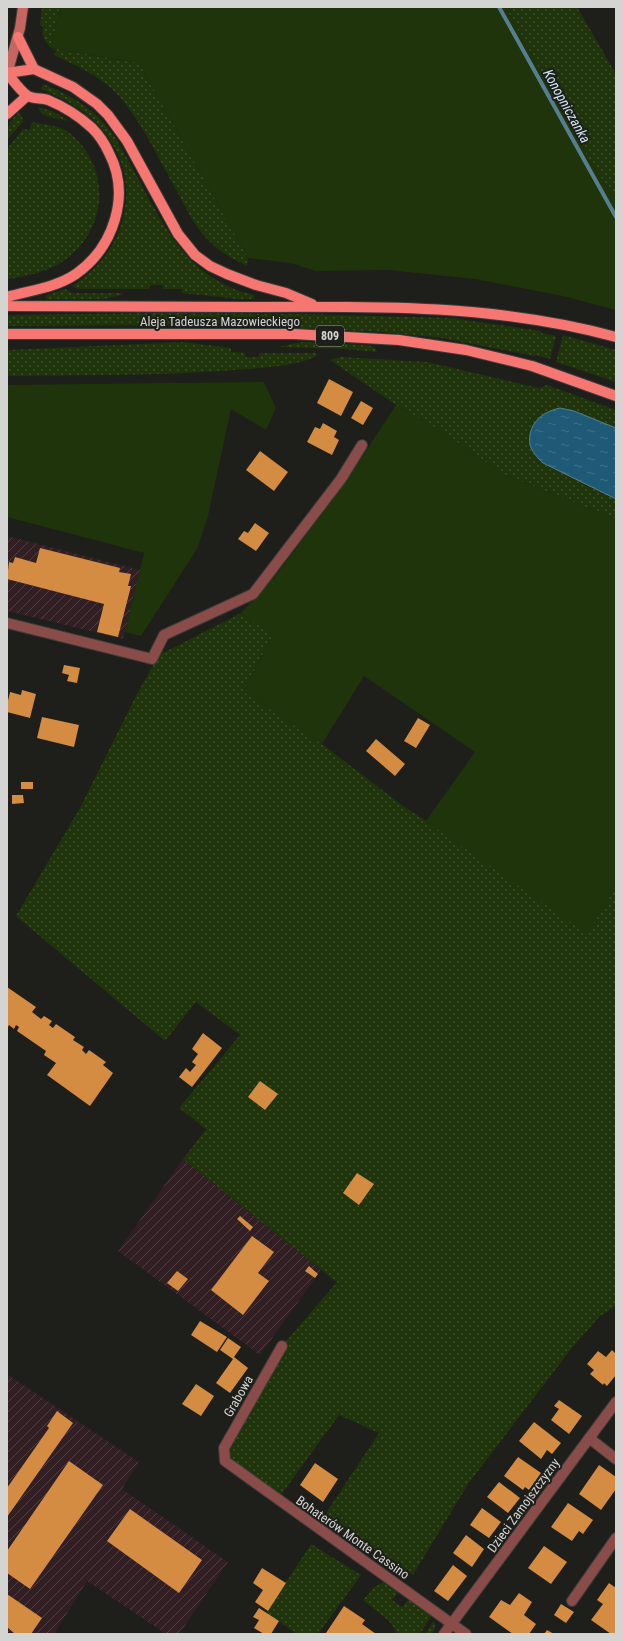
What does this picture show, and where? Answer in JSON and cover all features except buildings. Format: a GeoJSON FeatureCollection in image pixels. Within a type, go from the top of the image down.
{"type":"FeatureCollection","features":[{"type":"Feature","properties":{"kind":"main road"},"geometry":{"type":"LineString","coordinates":[[7,73],[22,21],[23,7]]}},
{"type":"Feature","properties":{"kind":"main road"},"geometry":{"type":"LineString","coordinates":[[18,37],[34,69]]}},
{"type":"Feature","properties":{"kind":"main road"},"geometry":{"type":"LineString","coordinates":[[7,73],[34,69],[73,87],[108,115],[127,141],[178,234],[195,255],[210,266],[227,274],[256,285],[286,292],[316,306]]}},
{"type":"Feature","properties":{"kind":"main road"},"geometry":{"type":"LineString","coordinates":[[7,73],[27,96],[47,100],[64,107],[79,117],[97,134],[104,142],[116,169],[118,182],[118,207],[112,229],[100,252],[84,268],[64,281],[51,286],[7,297]]}},
{"type":"Feature","properties":{"kind":"main road"},"geometry":{"type":"LineString","coordinates":[[7,114],[27,96]]}},
{"type":"Feature","properties":{"kind":"main road","name":"Aleja Tadeusza Mazowieckiego"},"geometry":{"type":"LineString","coordinates":[[7,306],[392,307],[467,311],[543,321],[616,337]]}},
{"type":"Feature","properties":{"kind":"main road","name":"Aleja Tadeusza Mazowieckiego"},"geometry":{"type":"LineString","coordinates":[[7,334],[260,334],[337,336],[424,343],[484,354],[532,366],[616,396]]}},
{"type":"Feature","properties":{"kind":"street"},"geometry":{"type":"LineString","coordinates":[[7,623],[152,659],[164,635],[253,594],[341,479],[362,445]]}},
{"type":"Feature","properties":{"kind":"street","name":"Grabowa"},"geometry":{"type":"LineString","coordinates":[[225,1461],[224,1448],[282,1346]]}},
{"type":"Feature","properties":{"kind":"street","name":"Dzieci Zamojszczyzny"},"geometry":{"type":"LineString","coordinates":[[444,1634],[616,1402]]}},
{"type":"Feature","properties":{"kind":"street"},"geometry":{"type":"LineString","coordinates":[[589,1438],[616,1459]]}},
{"type":"Feature","properties":{"kind":"street","name":"Bohaterów Monte Cassino"},"geometry":{"type":"LineString","coordinates":[[225,1461],[466,1634]]}},
{"type":"Feature","properties":{"kind":"street"},"geometry":{"type":"LineString","coordinates":[[572,1601],[616,1538]]}},
{"type":"Feature","properties":{"kind":"shaded area"},"geometry":{"type":"Polygon","coordinates":[[[7,536],[140,570],[123,639],[7,611],[7,536]]]}},
{"type":"Feature","properties":{"kind":"shaded area"},"geometry":{"type":"Polygon","coordinates":[[[183,1159],[321,1270],[260,1355],[118,1251],[183,1159]]]}},
{"type":"Feature","properties":{"kind":"shaded area"},"geometry":{"type":"Polygon","coordinates":[[[7,1374],[139,1462],[122,1489],[228,1562],[179,1634],[166,1634],[87,1581],[54,1634],[7,1634],[7,1374]]]}},
{"type":"Feature","properties":{"kind":"green space"},"geometry":{"type":"Polygon","coordinates":[[[42,7],[60,7],[51,47],[45,40],[43,26],[40,25],[42,7]]]}},
{"type":"Feature","properties":{"kind":"green space"},"geometry":{"type":"Polygon","coordinates":[[[60,7],[505,7],[591,163],[616,200],[616,310],[563,296],[475,279],[388,270],[316,271],[290,263],[248,258],[139,63],[51,48],[60,7]]]}},
{"type":"Feature","properties":{"kind":"green space"},"geometry":{"type":"Polygon","coordinates":[[[505,7],[577,7],[616,74],[616,200],[591,163],[505,7]]]}},
{"type":"Feature","properties":{"kind":"green space"},"geometry":{"type":"Polygon","coordinates":[[[52,48],[139,63],[248,258],[247,266],[218,249],[200,231],[144,131],[119,96],[105,83],[54,55],[56,51],[52,48]]]}},
{"type":"Feature","properties":{"kind":"green space"},"geometry":{"type":"Polygon","coordinates":[[[43,84],[82,104],[107,126],[123,150],[155,210],[167,229],[179,247],[194,263],[211,276],[231,287],[254,295],[255,299],[237,299],[182,293],[182,289],[163,289],[163,285],[150,285],[149,289],[78,289],[72,286],[91,271],[106,254],[118,234],[124,212],[126,190],[123,168],[114,147],[100,127],[73,105],[41,89],[43,84]]]}},
{"type":"Feature","properties":{"kind":"green space"},"geometry":{"type":"Polygon","coordinates":[[[38,107],[52,111],[68,120],[46,116],[38,107]]]}},
{"type":"Feature","properties":{"kind":"green space"},"geometry":{"type":"Polygon","coordinates":[[[20,112],[23,120],[22,123],[7,140],[9,124],[20,112]]]}},
{"type":"Feature","properties":{"kind":"green space"},"geometry":{"type":"Polygon","coordinates":[[[32,122],[61,128],[82,145],[93,164],[98,178],[98,207],[95,221],[89,234],[81,246],[70,256],[56,266],[40,272],[8,279],[7,149],[23,129],[30,130],[32,122]]]}},
{"type":"Feature","properties":{"kind":"green space"},"geometry":{"type":"Polygon","coordinates":[[[65,289],[72,293],[122,293],[122,295],[104,299],[47,299],[45,297],[65,289]]]}},
{"type":"Feature","properties":{"kind":"green space"},"geometry":{"type":"Polygon","coordinates":[[[160,313],[304,314],[451,318],[541,331],[541,333],[556,336],[550,359],[442,338],[380,332],[298,328],[160,325],[7,326],[7,315],[160,313]]]}},
{"type":"Feature","properties":{"kind":"green space"},"geometry":{"type":"Polygon","coordinates":[[[563,335],[616,350],[616,382],[556,362],[563,335]]]}},
{"type":"Feature","properties":{"kind":"green space"},"geometry":{"type":"Polygon","coordinates":[[[184,342],[231,348],[231,352],[245,353],[245,357],[259,357],[259,353],[316,353],[318,355],[302,362],[265,368],[127,375],[7,376],[7,350],[184,342]]]}},
{"type":"Feature","properties":{"kind":"green space"},"geometry":{"type":"Polygon","coordinates":[[[301,342],[368,345],[375,348],[377,352],[344,349],[279,347],[301,342]]]}},
{"type":"Feature","properties":{"kind":"green space"},"geometry":{"type":"Polygon","coordinates":[[[341,357],[427,362],[539,388],[547,385],[616,410],[616,519],[505,475],[439,430],[396,405],[330,360],[341,357]]]}},
{"type":"Feature","properties":{"kind":"green space"},"geometry":{"type":"Polygon","coordinates":[[[264,382],[276,408],[266,430],[231,409],[208,516],[197,549],[141,636],[125,632],[144,553],[7,517],[7,385],[264,382]]]}},
{"type":"Feature","properties":{"kind":"green space"},"geometry":{"type":"Polygon","coordinates":[[[396,405],[439,430],[505,475],[616,519],[616,887],[587,934],[426,821],[475,752],[364,676],[322,744],[243,691],[273,636],[241,613],[279,571],[345,483],[396,405]]]}},
{"type":"Feature","properties":{"kind":"green space"},"geometry":{"type":"Polygon","coordinates":[[[241,613],[273,636],[243,691],[322,744],[403,806],[587,933],[616,887],[616,1306],[600,1316],[571,1349],[468,1484],[413,1575],[324,1516],[379,1433],[339,1415],[278,1499],[225,1461],[225,1445],[282,1346],[336,1283],[339,1284],[183,1159],[206,1129],[179,1108],[240,1035],[196,1002],[165,1041],[16,916],[80,808],[137,694],[159,655],[241,613]]]}},
{"type":"Feature","properties":{"kind":"green space"},"geometry":{"type":"Polygon","coordinates":[[[311,1544],[361,1575],[318,1634],[297,1634],[266,1613],[311,1544]]]}},
{"type":"Feature","properties":{"kind":"green space"},"geometry":{"type":"Polygon","coordinates":[[[385,1581],[400,1590],[392,1600],[402,1607],[410,1597],[432,1615],[420,1634],[398,1634],[389,1621],[363,1600],[373,1588],[385,1581]]]}},
{"type":"Feature","properties":{"kind":"green space"},"geometry":{"type":"Polygon","coordinates":[[[434,1620],[435,1627],[432,1634],[425,1634],[434,1620]]]}},
{"type":"Feature","properties":{"kind":"water"},"geometry":{"type":"Polygon","coordinates":[[[560,408],[574,411],[616,428],[616,499],[543,463],[532,450],[530,445],[531,431],[537,420],[541,416],[560,408]]]}},
{"type":"Feature","properties":{"kind":"waterway","name":"Konopniczanka"},"geometry":{"type":"LineString","coordinates":[[499,7],[616,217]]}}]}
